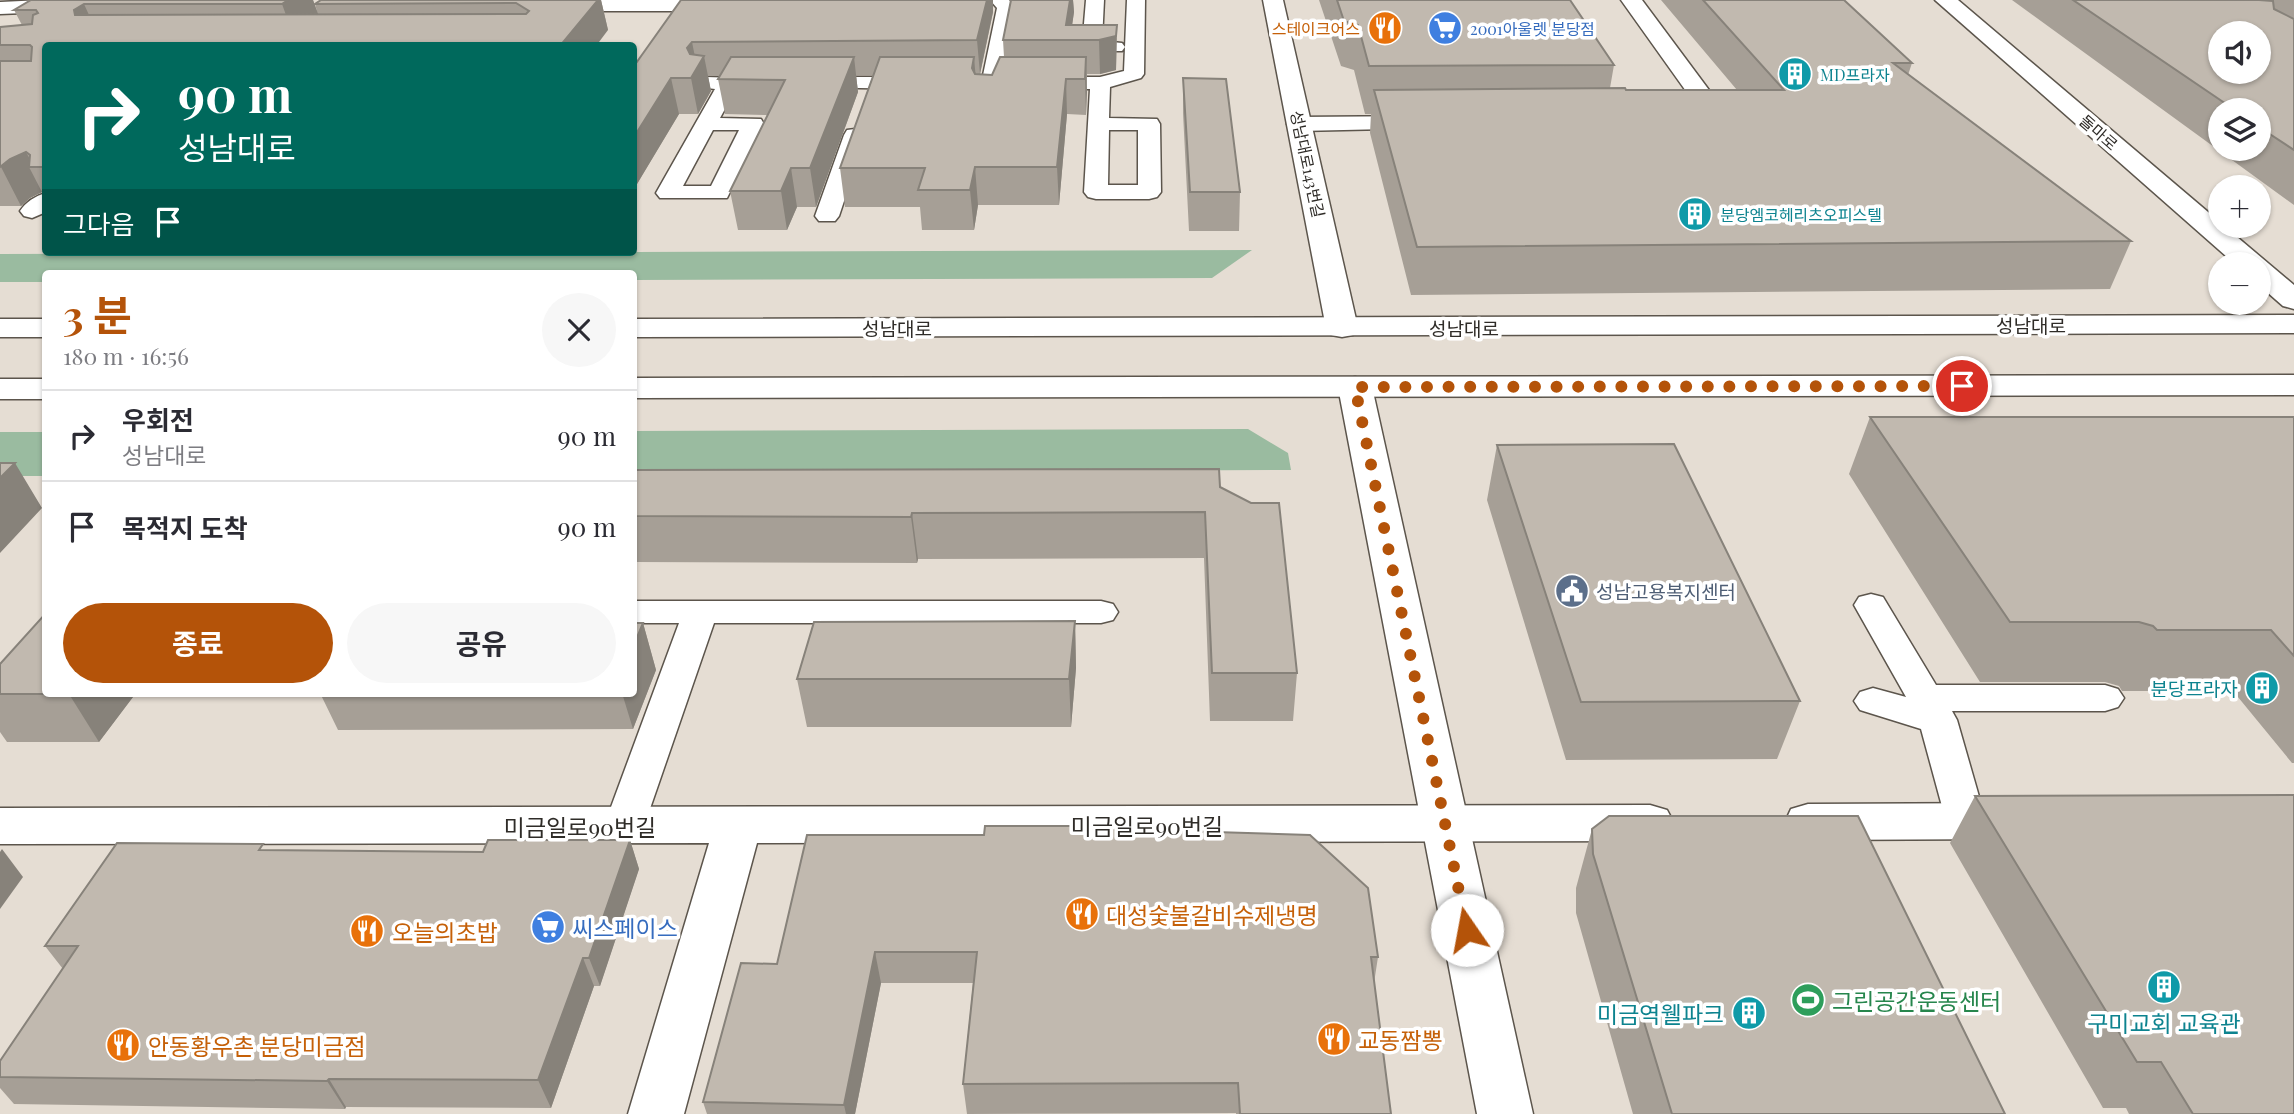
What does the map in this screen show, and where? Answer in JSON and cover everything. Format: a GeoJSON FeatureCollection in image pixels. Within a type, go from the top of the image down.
{"type":"FeatureCollection","features":[{"type":"Feature","properties":{"kind":"street"},"geometry":{"type":"LineString","coordinates":[[523,5],[746,5],[835,0]]}},
{"type":"Feature","properties":{"kind":"street","name":"성남대로143번길"},"geometry":{"type":"LineString","coordinates":[[1273,0],[1342,328]]}},
{"type":"Feature","properties":{"kind":"street"},"geometry":{"type":"LineString","coordinates":[[1631,0],[1720,121],[1679,121]]}},
{"type":"Feature","properties":{"kind":"street","name":"돌마로"},"geometry":{"type":"LineString","coordinates":[[1945,0],[2238,252]]}},
{"type":"Feature","properties":{"kind":"street"},"geometry":{"type":"LineString","coordinates":[[0,8],[95,5]]}},
{"type":"Feature","properties":{"kind":"street"},"geometry":{"type":"LineString","coordinates":[[1299,124],[1448,123]]}},
{"type":"Feature","properties":{"kind":"street"},"geometry":{"type":"LineString","coordinates":[[2271,280],[2294,300]]}},
{"type":"Feature","properties":{"kind":"street","name":"성남대로"},"geometry":{"type":"LineString","coordinates":[[637,328],[2294,324]]}},
{"type":"Feature","properties":{"kind":"street"},"geometry":{"type":"LineString","coordinates":[[0,328],[42,328]]}},
{"type":"Feature","properties":{"kind":"street"},"geometry":{"type":"LineString","coordinates":[[637,388],[2294,385]]}},
{"type":"Feature","properties":{"kind":"street"},"geometry":{"type":"LineString","coordinates":[[1355,387],[1505,1114]]}},
{"type":"Feature","properties":{"kind":"street"},"geometry":{"type":"LineString","coordinates":[[0,389],[42,389]]}},
{"type":"Feature","properties":{"kind":"street"},"geometry":{"type":"LineString","coordinates":[[1769,822],[2062,821]]}},
{"type":"Feature","properties":{"kind":"street","name":"미금일로90번길"},"geometry":{"type":"LineString","coordinates":[[0,826],[1687,823]]}},
{"type":"Feature","properties":{"kind":"street"},"geometry":{"type":"LineString","coordinates":[[656,1114],[737,826]]}},
{"type":"Feature","properties":{"kind":"lane"},"geometry":{"type":"LineString","coordinates":[[989,94],[1006,7],[999,0]]}},
{"type":"Feature","properties":{"kind":"lane"},"geometry":{"type":"LineString","coordinates":[[1095,0],[1092,47],[1135,47]]}},
{"type":"Feature","properties":{"kind":"lane"},"geometry":{"type":"LineString","coordinates":[[965,83],[989,94],[1100,83],[1134,74],[1136,0]]}},
{"type":"Feature","properties":{"kind":"lane"},"geometry":{"type":"LineString","coordinates":[[706,83],[939,83]]}},
{"type":"Feature","properties":{"kind":"lane"},"geometry":{"type":"LineString","coordinates":[[706,124],[729,83]]}},
{"type":"Feature","properties":{"kind":"lane"},"geometry":{"type":"LineString","coordinates":[[827,216],[874,83]]}},
{"type":"Feature","properties":{"kind":"lane"},"geometry":{"type":"LineString","coordinates":[[1098,124],[1100,83]]}},
{"type":"Feature","properties":{"kind":"lane"},"geometry":{"type":"LineString","coordinates":[[1871,605],[1932,709],[1966,821]]}},
{"type":"Feature","properties":{"kind":"lane"},"geometry":{"type":"LineString","coordinates":[[637,611],[1101,612]]}},
{"type":"Feature","properties":{"kind":"lane"},"geometry":{"type":"LineString","coordinates":[[624,826],[701,612]]}},
{"type":"Feature","properties":{"kind":"lane"},"geometry":{"type":"LineString","coordinates":[[1873,701],[1932,709],[2105,698]]}},
{"type":"Feature","properties":{"kind":"green space"},"geometry":{"type":"Polygon","coordinates":[[[1252,250],[1212,278],[637,280],[637,270],[42,270],[42,282],[0,282],[0,254],[637,256],[637,252],[1252,250]]]}},
{"type":"Feature","properties":{"kind":"green space"},"geometry":{"type":"Polygon","coordinates":[[[1248,429],[1288,453],[1291,470],[637,473],[637,431],[1248,429]]]}},
{"type":"Feature","properties":{"kind":"green space"},"geometry":{"type":"Polygon","coordinates":[[[0,432],[42,432],[42,476],[0,476],[0,432]]]}},
{"type":"Feature","properties":{"kind":"building"},"geometry":{"type":"Polygon","coordinates":[[[31,0],[288,0],[282,4],[84,4],[74,10],[75,15],[526,14],[529,11],[516,3],[315,4],[321,0],[598,0],[563,42],[42,42],[42,167],[29,167],[30,155],[26,152],[0,167],[0,61],[31,61],[32,47],[0,45],[0,27],[32,24],[33,15],[38,13],[36,10],[14,10],[31,0]]]}},
{"type":"Feature","properties":{"kind":"building"},"geometry":{"type":"Polygon","coordinates":[[[681,0],[987,0],[977,40],[692,42],[687,48],[690,54],[704,56],[691,78],[671,78],[637,132],[637,62],[681,0]]]}},
{"type":"Feature","properties":{"kind":"building"},"geometry":{"type":"Polygon","coordinates":[[[1011,0],[1070,0],[1066,25],[1117,25],[1116,36],[1099,40],[1003,40],[1011,0]]]}},
{"type":"Feature","properties":{"kind":"building"},"geometry":{"type":"Polygon","coordinates":[[[1337,0],[1570,0],[1614,65],[1369,66],[1358,25],[1344,21],[1337,0]]]}},
{"type":"Feature","properties":{"kind":"building"},"geometry":{"type":"Polygon","coordinates":[[[1703,0],[1844,0],[1912,63],[1893,63],[2131,241],[1417,247],[1374,90],[1784,90],[1703,0]]]}},
{"type":"Feature","properties":{"kind":"building"},"geometry":{"type":"Polygon","coordinates":[[[2073,0],[2273,1],[2274,9],[2294,19],[2294,150],[2271,135],[2271,98],[2217,98],[2073,0]]]}},
{"type":"Feature","properties":{"kind":"building"},"geometry":{"type":"Polygon","coordinates":[[[731,57],[854,57],[810,168],[791,168],[781,191],[730,191],[785,80],[718,79],[731,57]]]}},
{"type":"Feature","properties":{"kind":"building"},"geometry":{"type":"Polygon","coordinates":[[[880,57],[974,57],[972,68],[975,74],[992,75],[1000,57],[1086,57],[1085,79],[1066,79],[1057,167],[975,167],[970,190],[918,190],[925,168],[840,168],[880,57]]]}},
{"type":"Feature","properties":{"kind":"building"},"geometry":{"type":"Polygon","coordinates":[[[1183,78],[1226,79],[1240,192],[1190,192],[1183,78]]]}},
{"type":"Feature","properties":{"kind":"building"},"geometry":{"type":"Polygon","coordinates":[[[1870,417],[2294,417],[2294,656],[2271,630],[2157,630],[2139,622],[2010,622],[1870,417]]]}},
{"type":"Feature","properties":{"kind":"building"},"geometry":{"type":"Polygon","coordinates":[[[1674,444],[1800,701],[1581,702],[1497,445],[1674,444]]]}},
{"type":"Feature","properties":{"kind":"building"},"geometry":{"type":"Polygon","coordinates":[[[0,463],[15,463],[0,478],[0,463]]]}},
{"type":"Feature","properties":{"kind":"building"},"geometry":{"type":"Polygon","coordinates":[[[1219,469],[1220,487],[1251,503],[1279,503],[1297,673],[1212,673],[1205,512],[912,513],[911,517],[637,516],[637,470],[1219,469]]]}},
{"type":"Feature","properties":{"kind":"building"},"geometry":{"type":"Polygon","coordinates":[[[42,617],[42,694],[0,694],[0,664],[42,617]]]}},
{"type":"Feature","properties":{"kind":"building"},"geometry":{"type":"Polygon","coordinates":[[[1075,621],[1069,679],[797,679],[814,622],[1075,621]]]}},
{"type":"Feature","properties":{"kind":"building"},"geometry":{"type":"Polygon","coordinates":[[[637,623],[643,623],[637,638],[637,623]]]}},
{"type":"Feature","properties":{"kind":"building","name":"구미교회 교육관"},"geometry":{"type":"Polygon","coordinates":[[[2294,795],[2294,1114],[2193,1114],[2161,1062],[2137,1062],[1975,796],[2294,795]]]}},
{"type":"Feature","properties":{"kind":"building","name":"미금역웰파크"},"geometry":{"type":"Polygon","coordinates":[[[1609,816],[1858,816],[2005,1114],[1672,1114],[1593,854],[1592,829],[1609,816]]]}},
{"type":"Feature","properties":{"kind":"building"},"geometry":{"type":"Polygon","coordinates":[[[985,826],[1182,826],[1182,831],[1310,835],[1368,888],[1378,957],[1371,957],[1391,1114],[1240,1114],[1238,1083],[963,1084],[977,952],[875,952],[844,1105],[703,1102],[741,963],[777,964],[807,835],[984,835],[985,826]]]}},
{"type":"Feature","properties":{"kind":"building"},"geometry":{"type":"Polygon","coordinates":[[[488,840],[630,840],[589,958],[583,958],[538,1080],[327,1081],[0,1077],[0,1061],[78,946],[45,946],[117,843],[263,844],[259,850],[483,852],[488,840]]]}},
{"type":"Feature","properties":{"kind":"place","name":"스테이크어스"},"geometry":{"type":"Point","coordinates":[1385,28]}},
{"type":"Feature","properties":{"kind":"place","name":"2001아울렛 분당점"},"geometry":{"type":"Point","coordinates":[1445,28]}},
{"type":"Feature","properties":{"kind":"place","name":"MD프라자"},"geometry":{"type":"Point","coordinates":[1795,74]}},
{"type":"Feature","properties":{"kind":"place","name":"분당엠코헤리츠오피스텔"},"geometry":{"type":"Point","coordinates":[1695,214]}},
{"type":"Feature","properties":{"kind":"place","name":"성남고용복지센터"},"geometry":{"type":"Point","coordinates":[1572,591]}},
{"type":"Feature","properties":{"kind":"place","name":"분당프라자"},"geometry":{"type":"Point","coordinates":[2262,688]}},
{"type":"Feature","properties":{"kind":"place","name":"대성숯불갈비수제냉명"},"geometry":{"type":"Point","coordinates":[1082,914]}},
{"type":"Feature","properties":{"kind":"place","name":"씨스페이스"},"geometry":{"type":"Point","coordinates":[548,927]}},
{"type":"Feature","properties":{"kind":"place","name":"오늘의초밥"},"geometry":{"type":"Point","coordinates":[367,931]}},
{"type":"Feature","properties":{"kind":"place","name":"구미교회 교육관"},"geometry":{"type":"Point","coordinates":[2164,987]}},
{"type":"Feature","properties":{"kind":"place","name":"그린공간운동센터"},"geometry":{"type":"Point","coordinates":[1808,1000]}},
{"type":"Feature","properties":{"kind":"place","name":"미금역웰파크"},"geometry":{"type":"Point","coordinates":[1749,1013]}},
{"type":"Feature","properties":{"kind":"place","name":"교동짬뽕"},"geometry":{"type":"Point","coordinates":[1334,1039]}},
{"type":"Feature","properties":{"kind":"place","name":"안동황우촌 분당미금점"},"geometry":{"type":"Point","coordinates":[123,1045]}},
{"type":"Feature","properties":{"kind":"route"},"geometry":{"type":"LineString","coordinates":[[1467,930],[1355,387],[1962,386]]}}]}
